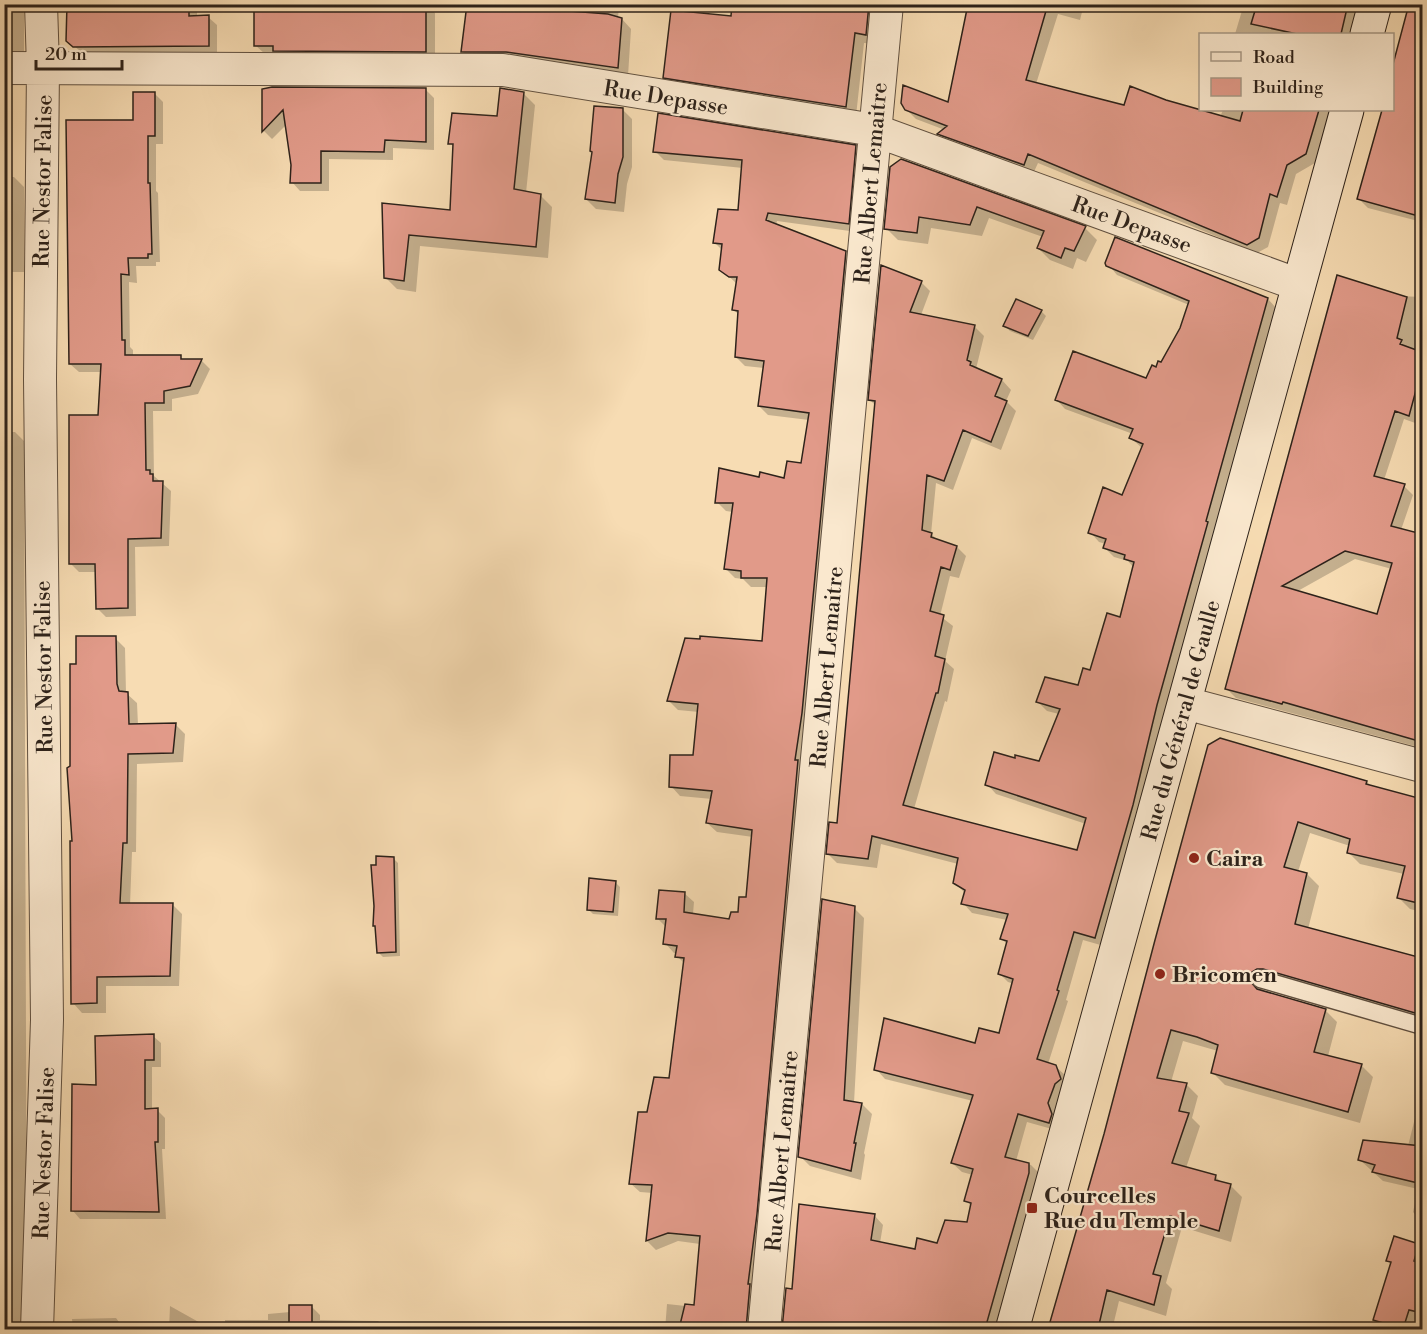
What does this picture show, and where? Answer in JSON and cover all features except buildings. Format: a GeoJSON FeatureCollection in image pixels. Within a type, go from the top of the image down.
{"type":"FeatureCollection","features":[{"type":"Feature","properties":{"kind":"main road"},"geometry":{"type":"LineString","coordinates":[[1367,33],[1375,4]]}},
{"type":"Feature","properties":{"kind":"main road","name":"Rue du Général de Gaulle"},"geometry":{"type":"LineString","coordinates":[[1012,1329],[1347,111]]}},
{"type":"Feature","properties":{"kind":"street","name":"Rue Nestor Falise"},"geometry":{"type":"LineString","coordinates":[[37,1329],[47,1020],[40,379],[42,4]]}},
{"type":"Feature","properties":{"kind":"street","name":"Rue Albert Lemaitre"},"geometry":{"type":"LineString","coordinates":[[764,1329],[887,4]]}},
{"type":"Feature","properties":{"kind":"street","name":"Rue Depasse"},"geometry":{"type":"LineString","coordinates":[[4,68],[503,70],[874,130],[1299,285]]}},
{"type":"Feature","properties":{"kind":"street"},"geometry":{"type":"LineString","coordinates":[[1185,703],[1422,766]]}},
{"type":"Feature","properties":{"kind":"lane"},"geometry":{"type":"LineString","coordinates":[[1260,979],[1422,1026]]}},
{"type":"Feature","properties":{"kind":"place","name":"Caira"},"geometry":{"type":"Point","coordinates":[1194,858]}},
{"type":"Feature","properties":{"kind":"place","name":"Bricomen"},"geometry":{"type":"Point","coordinates":[1160,974]}},
{"type":"Feature","properties":{"kind":"place","name":"Courcelles Rue du Temple"},"geometry":{"type":"Point","coordinates":[1032,1208]}}]}
